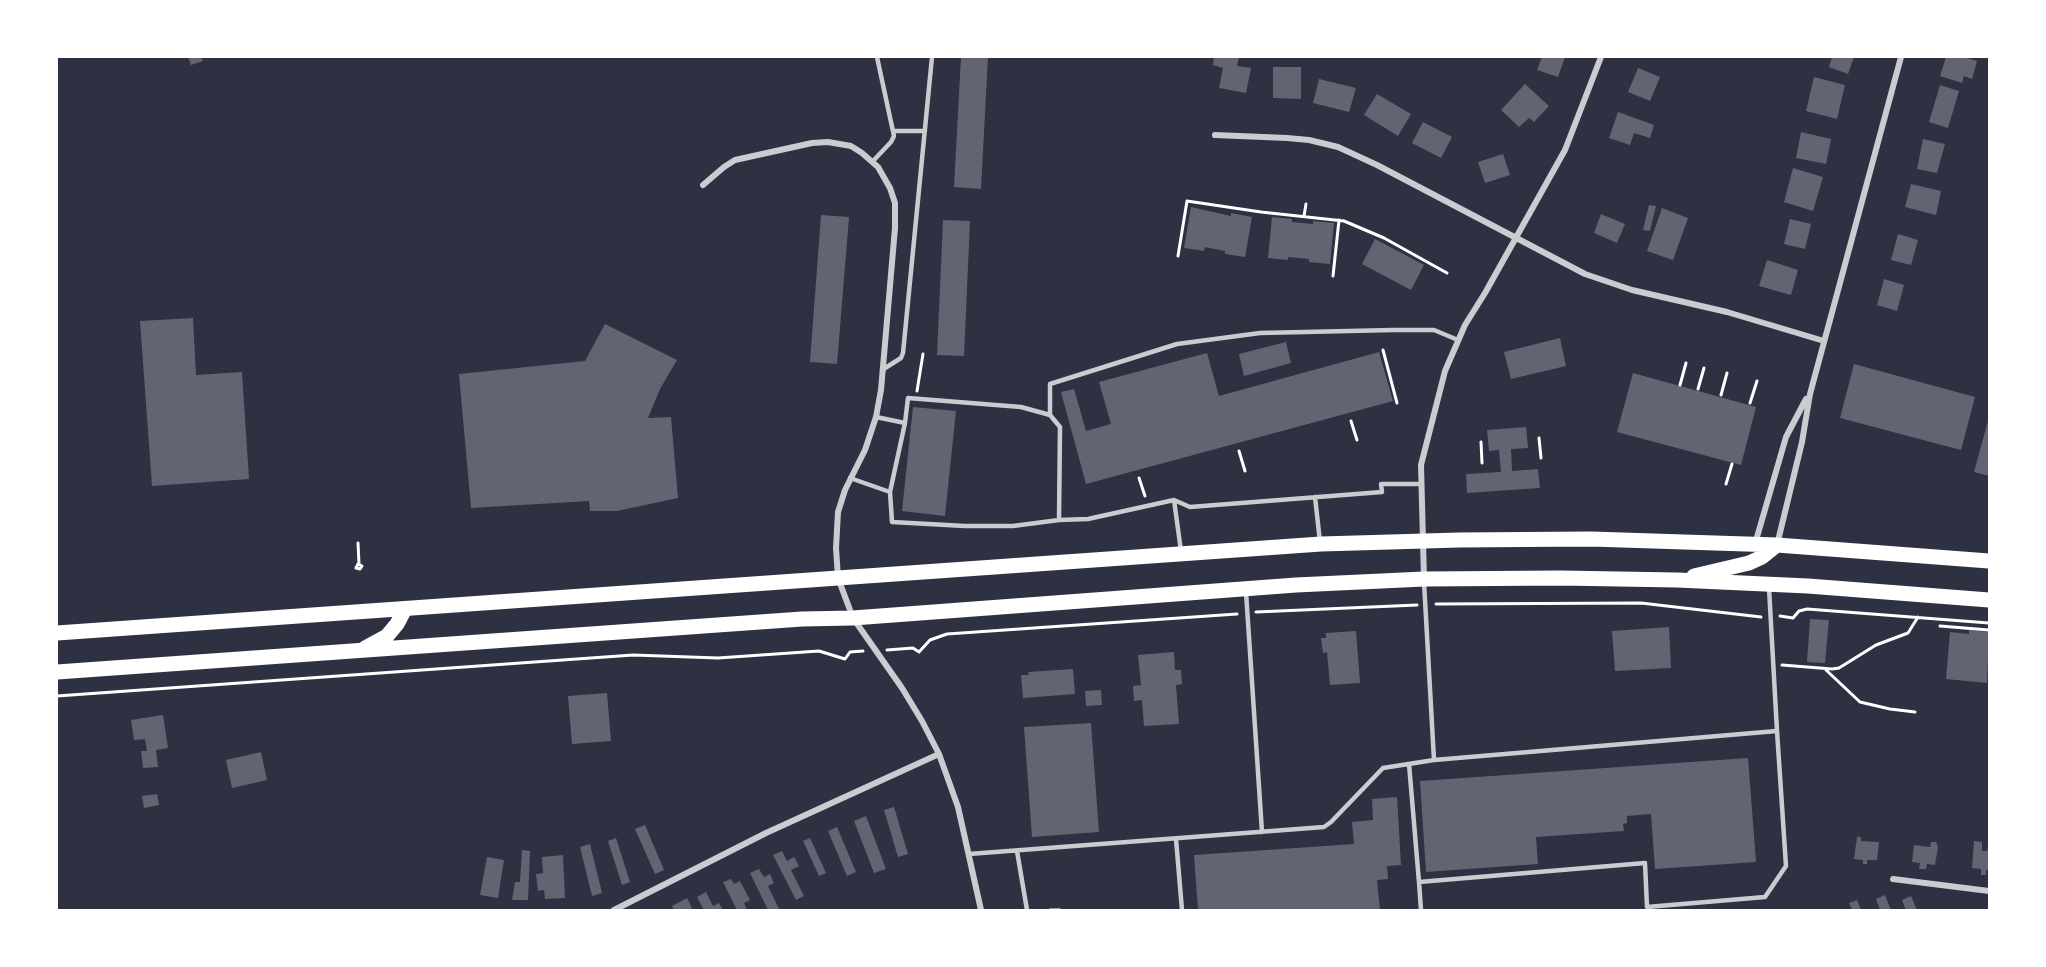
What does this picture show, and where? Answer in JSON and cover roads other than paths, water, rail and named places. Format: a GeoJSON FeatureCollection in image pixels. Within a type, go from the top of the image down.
{"type":"FeatureCollection","features":[{"type":"Feature","properties":{"kind":"main road"},"geometry":{"type":"LineString","coordinates":[[57,633],[1321,544],[1591,539],[1777,545],[1989,561]]}},
{"type":"Feature","properties":{"kind":"main road"},"geometry":{"type":"LineString","coordinates":[[1677,580],[1749,563],[1762,557],[1777,545]]}},
{"type":"Feature","properties":{"kind":"main road"},"geometry":{"type":"LineString","coordinates":[[57,672],[802,619],[853,618],[1245,589],[1424,579],[1677,580],[1808,586],[1989,600]]}},
{"type":"Feature","properties":{"kind":"main road"},"geometry":{"type":"LineString","coordinates":[[357,651],[387,636],[405,609]]}},
{"type":"Feature","properties":{"kind":"street"},"geometry":{"type":"LineString","coordinates":[[1424,579],[1421,465],[1445,370],[1458,340],[1565,150],[1601,57]]}},
{"type":"Feature","properties":{"kind":"street"},"geometry":{"type":"LineString","coordinates":[[1777,545],[1802,442],[1810,394],[1900,57]]}},
{"type":"Feature","properties":{"kind":"street"},"geometry":{"type":"LineString","coordinates":[[1215,135],[1309,140],[1338,147],[1517,237],[1559,262],[1609,283],[1727,312],[1824,340]]}},
{"type":"Feature","properties":{"kind":"street"},"geometry":{"type":"LineString","coordinates":[[703,185],[735,160],[828,141],[850,146],[873,161],[888,182],[896,210],[882,370],[876,417],[865,450],[850,478],[838,512],[836,548],[838,578],[853,618],[902,688],[939,754],[958,807],[981,910]]}},
{"type":"Feature","properties":{"kind":"street"},"geometry":{"type":"LineString","coordinates":[[1755,544],[1786,437],[1810,394]]}},
{"type":"Feature","properties":{"kind":"street"},"geometry":{"type":"LineString","coordinates":[[614,910],[766,833],[939,754]]}},
{"type":"Feature","properties":{"kind":"street"},"geometry":{"type":"LineString","coordinates":[[1893,879],[1989,891]]}},
{"type":"Feature","properties":{"kind":"lane"},"geometry":{"type":"LineString","coordinates":[[873,161],[891,142],[894,131],[877,57]]}},
{"type":"Feature","properties":{"kind":"lane"},"geometry":{"type":"LineString","coordinates":[[882,370],[901,358],[903,353],[932,57]]}},
{"type":"Feature","properties":{"kind":"lane"},"geometry":{"type":"LineString","coordinates":[[894,131],[925,131]]}},
{"type":"Feature","properties":{"kind":"lane"},"geometry":{"type":"LineString","coordinates":[[1050,415],[1050,384],[1178,344],[1260,333],[1393,330],[1434,330],[1458,340]]}},
{"type":"Feature","properties":{"kind":"lane"},"geometry":{"type":"LineString","coordinates":[[1059,520],[1060,427],[1050,415],[1021,408],[908,398],[890,492],[892,522],[1013,526],[1088,519],[1174,500],[1190,507],[1382,492],[1381,484],[1420,484]]}},
{"type":"Feature","properties":{"kind":"lane"},"geometry":{"type":"LineString","coordinates":[[876,417],[905,423]]}},
{"type":"Feature","properties":{"kind":"lane"},"geometry":{"type":"LineString","coordinates":[[850,478],[890,492]]}},
{"type":"Feature","properties":{"kind":"lane"},"geometry":{"type":"LineString","coordinates":[[1316,497],[1321,544]]}},
{"type":"Feature","properties":{"kind":"lane"},"geometry":{"type":"LineString","coordinates":[[1174,500],[1181,553]]}},
{"type":"Feature","properties":{"kind":"lane"},"geometry":{"type":"LineString","coordinates":[[1424,579],[1434,760]]}},
{"type":"Feature","properties":{"kind":"lane"},"geometry":{"type":"LineString","coordinates":[[1419,882],[1645,863],[1647,907],[1765,897],[1786,866],[1769,585]]}},
{"type":"Feature","properties":{"kind":"lane"},"geometry":{"type":"LineString","coordinates":[[1245,589],[1262,832]]}},
{"type":"Feature","properties":{"kind":"lane"},"geometry":{"type":"LineString","coordinates":[[969,854],[1324,827],[1379,770],[1388,766],[1434,760],[1777,731]]}},
{"type":"Feature","properties":{"kind":"lane"},"geometry":{"type":"LineString","coordinates":[[1409,764],[1421,910]]}},
{"type":"Feature","properties":{"kind":"lane"},"geometry":{"type":"LineString","coordinates":[[1176,839],[1182,910]]}},
{"type":"Feature","properties":{"kind":"lane"},"geometry":{"type":"LineString","coordinates":[[1017,851],[1027,910]]}}]}
